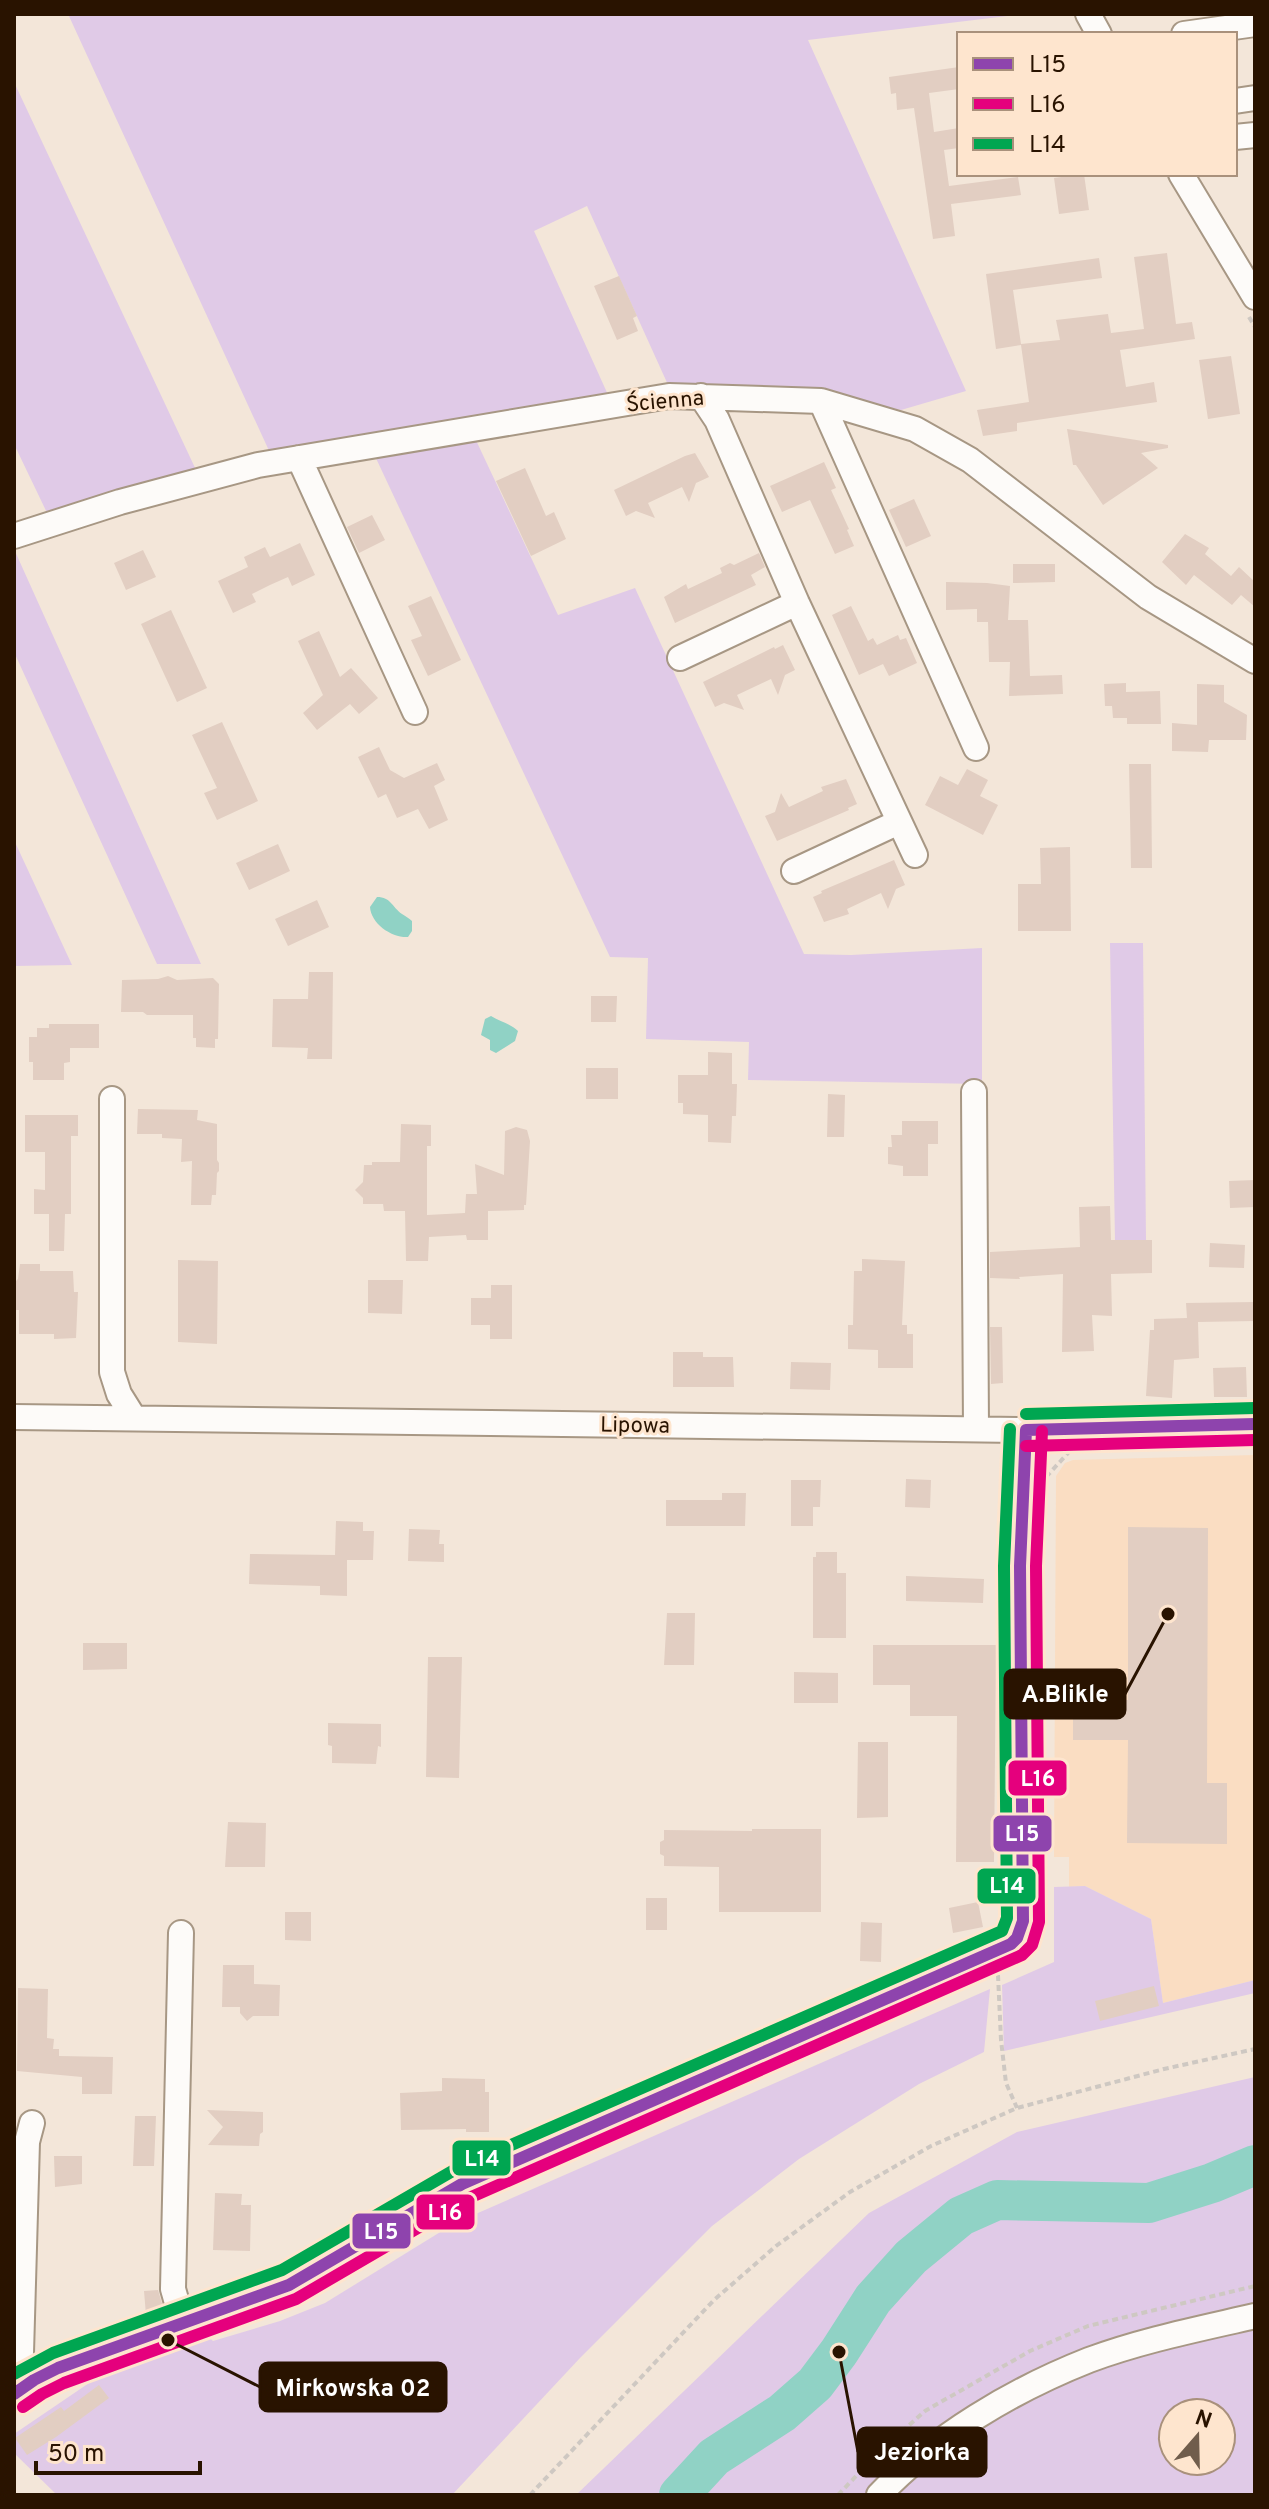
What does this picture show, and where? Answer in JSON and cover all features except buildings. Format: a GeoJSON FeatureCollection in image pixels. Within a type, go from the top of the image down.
{"type":"FeatureCollection","features":[{"type":"Feature","properties":{"kind":"street"},"geometry":{"type":"LineString","coordinates":[[1088,14],[1098,32]]}},
{"type":"Feature","properties":{"kind":"street"},"geometry":{"type":"LineString","coordinates":[[1198,32],[1255,24]]}},
{"type":"Feature","properties":{"kind":"street"},"geometry":{"type":"LineString","coordinates":[[1182,176],[1255,297]]}},
{"type":"Feature","properties":{"kind":"street","name":"Ścienna"},"geometry":{"type":"LineString","coordinates":[[14,536],[133,498],[258,465],[669,396],[821,401],[915,429],[970,460],[1148,597],[1255,661]]}},
{"type":"Feature","properties":{"kind":"street"},"geometry":{"type":"LineString","coordinates":[[701,396],[717,420],[797,603],[915,855]]}},
{"type":"Feature","properties":{"kind":"street"},"geometry":{"type":"LineString","coordinates":[[821,401],[976,748]]}},
{"type":"Feature","properties":{"kind":"street"},"geometry":{"type":"LineString","coordinates":[[299,458],[415,712]]}},
{"type":"Feature","properties":{"kind":"street"},"geometry":{"type":"LineString","coordinates":[[680,658],[797,603]]}},
{"type":"Feature","properties":{"kind":"street"},"geometry":{"type":"LineString","coordinates":[[794,871],[899,822]]}},
{"type":"Feature","properties":{"kind":"street"},"geometry":{"type":"LineString","coordinates":[[974,1092],[976,1429]]}},
{"type":"Feature","properties":{"kind":"street"},"geometry":{"type":"LineString","coordinates":[[112,1099],[112,1372],[119,1394],[134,1418]]}},
{"type":"Feature","properties":{"kind":"street","name":"Lipowa"},"geometry":{"type":"LineString","coordinates":[[14,1417],[1026,1430],[1255,1424]]}},
{"type":"Feature","properties":{"kind":"street"},"geometry":{"type":"LineString","coordinates":[[32,2123],[27,2142],[21,2353],[16,2358],[24,2387],[58,2368],[289,2285],[462,2184],[1011,1944],[1017,1938],[1023,1921],[1020,1596],[1026,1430]]}},
{"type":"Feature","properties":{"kind":"street"},"geometry":{"type":"LineString","coordinates":[[181,1933],[173,2289],[183,2324]]}},
{"type":"Feature","properties":{"kind":"street"},"geometry":{"type":"LineString","coordinates":[[879,2495],[947,2437],[1012,2396],[1088,2361],[1130,2347],[1255,2316]]}},
{"type":"Feature","properties":{"kind":"path"},"geometry":{"type":"LineString","coordinates":[[1023,1479],[1047,1477],[1067,1452],[1082,1451]]}},
{"type":"Feature","properties":{"kind":"path"},"geometry":{"type":"LineString","coordinates":[[994,1953],[1000,1985],[1006,2083],[1017,2108]]}},
{"type":"Feature","properties":{"kind":"path"},"geometry":{"type":"LineString","coordinates":[[530,2495],[714,2300],[776,2246],[850,2192],[968,2128],[1017,2108],[1164,2069],[1255,2049]]}},
{"type":"Feature","properties":{"kind":"shaded area"},"geometry":{"type":"Polygon","coordinates":[[[68,14],[1025,14],[808,40],[966,391],[901,410],[831,394],[775,386],[669,387],[587,206],[534,231],[609,397],[271,455],[68,14]]]}},
{"type":"Feature","properties":{"kind":"shaded area"},"geometry":{"type":"Polygon","coordinates":[[[14,82],[197,472],[49,517],[14,444],[14,82]]]}},
{"type":"Feature","properties":{"kind":"shaded area"},"geometry":{"type":"Polygon","coordinates":[[[474,436],[558,615],[635,588],[804,954],[851,955],[982,948],[982,1084],[748,1080],[749,1042],[646,1039],[648,958],[610,957],[374,454],[474,436]]]}},
{"type":"Feature","properties":{"kind":"shaded area"},"geometry":{"type":"Polygon","coordinates":[[[14,549],[201,964],[157,964],[14,652],[14,549]]]}},
{"type":"Feature","properties":{"kind":"shaded area"},"geometry":{"type":"Polygon","coordinates":[[[14,840],[72,965],[14,966],[14,840]]]}},
{"type":"Feature","properties":{"kind":"shaded area"},"geometry":{"type":"Polygon","coordinates":[[[1110,943],[1143,943],[1146,1240],[1115,1241],[1110,943]]]}},
{"type":"Feature","properties":{"kind":"shaded area"},"geometry":{"type":"Polygon","coordinates":[[[1255,1455],[1255,1980],[1163,2003],[1151,1919],[1085,1886],[1069,1887],[1069,1857],[1054,1857],[1056,1476],[1065,1463],[1073,1460],[1255,1455]]]}},
{"type":"Feature","properties":{"kind":"shaded area"},"geometry":{"type":"Polygon","coordinates":[[[1085,1886],[1151,1919],[1163,2003],[1255,1980],[1255,1993],[1004,2051],[1002,1985],[1054,1962],[1054,1887],[1085,1886]]]}},
{"type":"Feature","properties":{"kind":"shaded area"},"geometry":{"type":"Polygon","coordinates":[[[990,1989],[984,2052],[919,2084],[799,2159],[712,2226],[580,2358],[452,2495],[57,2495],[14,2453],[14,2434],[92,2381],[170,2353],[185,2335],[201,2330],[213,2341],[280,2321],[325,2303],[455,2223],[990,1989]]]}},
{"type":"Feature","properties":{"kind":"shaded area"},"geometry":{"type":"Polygon","coordinates":[[[1255,2077],[1255,2495],[576,2495],[869,2213],[1017,2132],[1255,2077]]]}},
{"type":"Feature","properties":{"kind":"water"},"geometry":{"type":"Polygon","coordinates":[[[377,897],[388,901],[412,921],[412,931],[408,937],[389,932],[374,919],[370,907],[377,897]]]}},
{"type":"Feature","properties":{"kind":"water"},"geometry":{"type":"Polygon","coordinates":[[[491,1016],[518,1031],[515,1041],[496,1053],[490,1050],[490,1040],[481,1035],[485,1019],[491,1016]]]}},
{"type":"Feature","properties":{"kind":"waterway"},"geometry":{"type":"LineString","coordinates":[[679,2495],[714,2457],[782,2413],[815,2384],[873,2299],[911,2257],[961,2216],[997,2200],[1149,2203],[1212,2183],[1255,2165]]}},
{"type":"Feature","properties":{"kind":"transit line","name":"L14"},"geometry":{"type":"LineString","coordinates":[[1026,1414],[1255,1408]]}},
{"type":"Feature","properties":{"kind":"transit line","name":"L15"},"geometry":{"type":"LineString","coordinates":[[1026,1430],[1255,1424]]}},
{"type":"Feature","properties":{"kind":"transit line","name":"L14"},"geometry":{"type":"LineString","coordinates":[[14,2374],[53,2353],[282,2270],[456,2169],[1002,1931],[1007,1918],[1004,1566],[1010,1429]]}},
{"type":"Feature","properties":{"kind":"transit line","name":"L15"},"geometry":{"type":"LineString","coordinates":[[14,2394],[58,2368],[289,2285],[462,2184],[1011,1944],[1017,1938],[1023,1921],[1020,1566],[1026,1430]]}},
{"type":"Feature","properties":{"kind":"transit line","name":"L16"},"geometry":{"type":"LineString","coordinates":[[23,2407],[64,2383],[296,2299],[469,2198],[1022,1955],[1032,1945],[1039,1922],[1036,1566],[1042,1431]]}},
{"type":"Feature","properties":{"kind":"transit line","name":"L16"},"geometry":{"type":"LineString","coordinates":[[1026,1446],[1255,1440]]}},
{"type":"Feature","properties":{"kind":"place","name":"A.Blikle"},"geometry":{"type":"Point","coordinates":[1168,1614]}},
{"type":"Feature","properties":{"kind":"place","name":"Mirkowska 02"},"geometry":{"type":"Point","coordinates":[168,2340]}},
{"type":"Feature","properties":{"kind":"place","name":"Jeziorka"},"geometry":{"type":"Point","coordinates":[839,2352]}}]}
